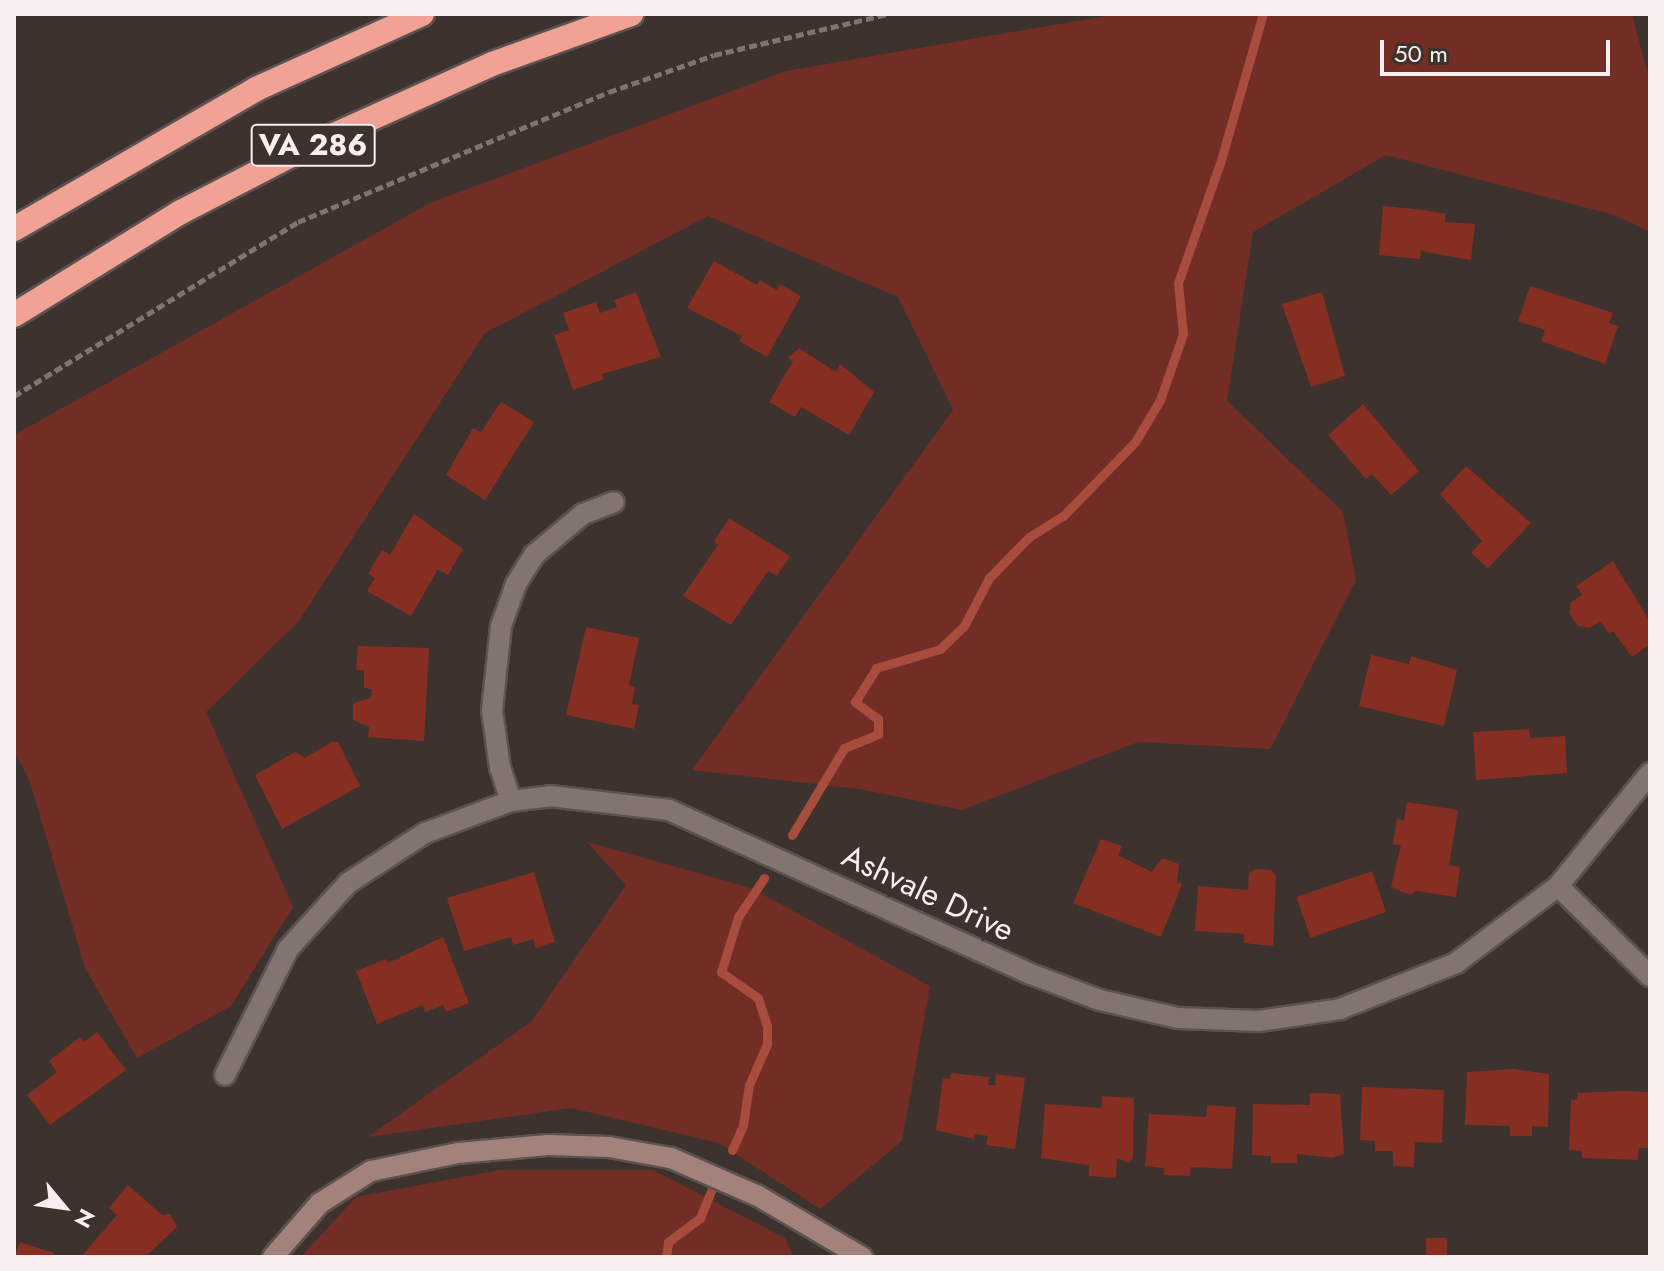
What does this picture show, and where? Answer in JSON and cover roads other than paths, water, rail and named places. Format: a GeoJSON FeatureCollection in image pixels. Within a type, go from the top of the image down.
{"type":"FeatureCollection","features":[{"type":"Feature","properties":{"kind":"highway","name":"VA 286"},"geometry":{"type":"LineString","coordinates":[[14,229],[256,89],[422,14]]}},
{"type":"Feature","properties":{"kind":"highway","name":"VA 286"},"geometry":{"type":"LineString","coordinates":[[14,315],[181,212],[303,149],[492,64],[631,14]]}},
{"type":"Feature","properties":{"kind":"street"},"geometry":{"type":"LineString","coordinates":[[511,801],[500,768],[492,710],[501,626],[516,584],[534,555],[583,514],[614,502]]}},
{"type":"Feature","properties":{"kind":"street","name":"Ashvale Drive"},"geometry":{"type":"LineString","coordinates":[[225,1075],[288,949],[348,883],[425,833],[511,801],[550,796],[669,810],[1028,973],[1100,1000],[1178,1018],[1299,1017],[1379,997],[1456,963],[1558,886],[1650,773]]}},
{"type":"Feature","properties":{"kind":"street"},"geometry":{"type":"LineString","coordinates":[[1558,886],[1650,976]]}},
{"type":"Feature","properties":{"kind":"street"},"geometry":{"type":"LineString","coordinates":[[273,1257],[320,1203],[371,1171],[458,1153],[548,1145],[609,1147],[671,1158],[758,1196],[862,1257]]}},
{"type":"Feature","properties":{"kind":"waterway"},"geometry":{"type":"LineString","coordinates":[[792,835],[844,748],[878,734],[878,719],[855,702],[876,668],[940,649],[964,626],[989,578],[1029,537],[1063,516],[1135,442],[1160,400],[1183,334],[1178,283],[1221,160],[1263,14]]}},
{"type":"Feature","properties":{"kind":"waterway"},"geometry":{"type":"LineString","coordinates":[[732,1150],[743,1125],[749,1085],[767,1044],[767,1026],[758,998],[721,972],[738,917],[764,878]]}},
{"type":"Feature","properties":{"kind":"waterway"},"geometry":{"type":"LineString","coordinates":[[666,1257],[668,1242],[700,1218],[712,1188]]}}]}
